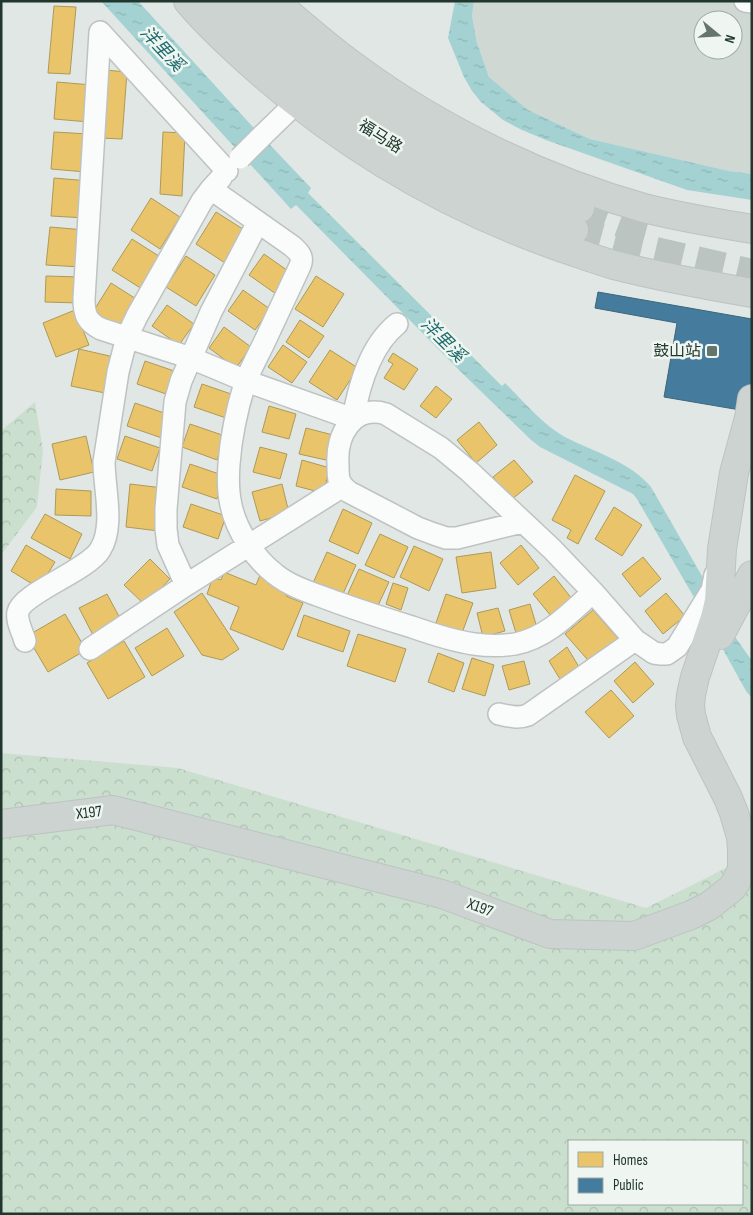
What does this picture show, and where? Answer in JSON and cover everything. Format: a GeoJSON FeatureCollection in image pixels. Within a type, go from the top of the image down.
{"type":"FeatureCollection","features":[{"type":"Feature","properties":{"kind":"main road"},"geometry":{"type":"LineString","coordinates":[[188,1],[205,21],[237,51],[297,102],[345,138],[419,184],[468,209],[508,226],[555,245],[613,264],[676,279],[752,293]]}},
{"type":"Feature","properties":{"kind":"main road","name":"福马路"},"geometry":{"type":"LineString","coordinates":[[215,1],[273,58],[329,103],[384,140],[446,176],[507,204],[577,219],[515,183],[454,154],[362,98],[315,63],[245,1]]}},
{"type":"Feature","properties":{"kind":"main road"},"geometry":{"type":"LineString","coordinates":[[274,1],[355,68],[378,84],[488,148],[554,177],[644,208],[752,229]]}},
{"type":"Feature","properties":{"kind":"main road"},"geometry":{"type":"LineString","coordinates":[[720,603],[722,549],[734,473],[749,418],[752,399]]}},
{"type":"Feature","properties":{"kind":"main road"},"geometry":{"type":"LineString","coordinates":[[720,603],[752,575]]}},
{"type":"Feature","properties":{"kind":"main road","name":"X197"},"geometry":{"type":"LineString","coordinates":[[1,824],[113,810],[442,894],[550,934],[634,936],[691,915],[709,906],[732,888],[742,869],[741,837],[734,813],[725,791],[697,737],[690,706],[695,677],[709,647],[720,603]]}},
{"type":"Feature","properties":{"kind":"street"},"geometry":{"type":"LineString","coordinates":[[745,1],[752,2]]}},
{"type":"Feature","properties":{"kind":"street"},"geometry":{"type":"LineString","coordinates":[[234,164],[100,32],[84,310],[91,323],[354,419],[369,412],[386,414],[440,448],[470,472],[552,549],[635,640],[654,653],[667,654],[676,647],[694,620],[720,603]]}},
{"type":"Feature","properties":{"kind":"street"},"geometry":{"type":"LineString","coordinates":[[25,641],[18,617],[21,606],[35,595],[85,564],[100,551],[104,543],[108,515],[104,462],[118,372],[127,337],[132,327],[202,201],[234,164],[297,102]]}},
{"type":"Feature","properties":{"kind":"street"},"geometry":{"type":"LineString","coordinates":[[211,189],[298,252],[302,261],[246,381],[232,434],[229,463],[230,503],[240,532],[265,566],[288,583],[363,612],[461,642],[476,644],[505,645],[540,635],[550,630],[593,592]]}},
{"type":"Feature","properties":{"kind":"street"},"geometry":{"type":"LineString","coordinates":[[186,585],[166,538],[170,448],[175,402],[181,381],[211,312],[258,222]]}},
{"type":"Feature","properties":{"kind":"street"},"geometry":{"type":"LineString","coordinates":[[397,324],[383,337],[376,348],[361,386],[354,419],[342,435],[339,443],[338,468],[343,486],[349,492],[418,528],[446,538],[457,538],[522,522]]}},
{"type":"Feature","properties":{"kind":"street"},"geometry":{"type":"LineString","coordinates":[[90,649],[186,585],[343,486]]}},
{"type":"Feature","properties":{"kind":"street"},"geometry":{"type":"LineString","coordinates":[[499,714],[516,718],[528,716],[635,640]]}},
{"type":"Feature","properties":{"kind":"shaded area"},"geometry":{"type":"Polygon","coordinates":[[[474,1],[752,1],[752,174],[729,171],[590,139],[528,110],[489,77],[477,43],[472,16],[474,1]]]}},
{"type":"Feature","properties":{"kind":"green space"},"geometry":{"type":"Polygon","coordinates":[[[35,402],[43,450],[37,507],[1,555],[1,429],[35,402]]]}},
{"type":"Feature","properties":{"kind":"green space"},"geometry":{"type":"Polygon","coordinates":[[[1,753],[178,768],[646,908],[740,861],[752,846],[752,1214],[1,1214],[1,753]]]}},
{"type":"Feature","properties":{"kind":"water","name":"洋里溪"},"geometry":{"type":"Polygon","coordinates":[[[101,1],[138,1],[311,188],[308,193],[502,386],[505,383],[557,432],[622,464],[632,470],[651,487],[733,634],[752,661],[752,698],[746,691],[695,599],[633,494],[540,447],[530,439],[296,205],[291,209],[101,1]]]}},
{"type":"Feature","properties":{"kind":"water"},"geometry":{"type":"Polygon","coordinates":[[[455,1],[474,1],[472,16],[477,43],[489,77],[528,110],[590,139],[729,171],[752,174],[752,200],[687,190],[546,140],[503,120],[481,102],[472,91],[464,77],[448,38],[455,1]]]}},
{"type":"Feature","properties":{"kind":"building: Homes"},"geometry":{"type":"Polygon","coordinates":[[[54,6],[76,7],[70,74],[48,73],[54,6]]]}},
{"type":"Feature","properties":{"kind":"building: Homes"},"geometry":{"type":"Polygon","coordinates":[[[105,70],[127,72],[122,139],[100,138],[105,70]]]}},
{"type":"Feature","properties":{"kind":"building: Homes"},"geometry":{"type":"Polygon","coordinates":[[[57,82],[92,85],[89,122],[54,119],[57,82]]]}},
{"type":"Feature","properties":{"kind":"building: Homes"},"geometry":{"type":"Polygon","coordinates":[[[54,132],[89,134],[86,172],[51,169],[54,132]]]}},
{"type":"Feature","properties":{"kind":"building: Homes"},"geometry":{"type":"Polygon","coordinates":[[[163,132],[185,133],[182,196],[160,194],[163,132]]]}},
{"type":"Feature","properties":{"kind":"building: Homes"},"geometry":{"type":"Polygon","coordinates":[[[54,178],[89,181],[86,218],[51,216],[54,178]]]}},
{"type":"Feature","properties":{"kind":"building: Homes"},"geometry":{"type":"Polygon","coordinates":[[[151,198],[180,217],[160,249],[131,230],[151,198]]]}},
{"type":"Feature","properties":{"kind":"building: Homes"},"geometry":{"type":"Polygon","coordinates":[[[216,212],[246,231],[225,263],[196,244],[216,212]]]}},
{"type":"Feature","properties":{"kind":"building: Homes"},"geometry":{"type":"Polygon","coordinates":[[[50,227],[85,230],[81,267],[46,265],[50,227]]]}},
{"type":"Feature","properties":{"kind":"building: Homes"},"geometry":{"type":"Polygon","coordinates":[[[132,239],[162,258],[142,289],[112,270],[132,239]]]}},
{"type":"Feature","properties":{"kind":"building: Homes"},"geometry":{"type":"Polygon","coordinates":[[[264,254],[291,273],[276,294],[249,275],[264,254]]]}},
{"type":"Feature","properties":{"kind":"building: Homes"},"geometry":{"type":"Polygon","coordinates":[[[186,256],[215,275],[196,306],[166,287],[186,256]]]}},
{"type":"Feature","properties":{"kind":"building: Homes"},"geometry":{"type":"Polygon","coordinates":[[[46,276],[81,277],[80,303],[45,302],[46,276]]]}},
{"type":"Feature","properties":{"kind":"building: Homes"},"geometry":{"type":"Polygon","coordinates":[[[316,276],[344,294],[323,327],[295,309],[316,276]]]}},
{"type":"Feature","properties":{"kind":"building: Homes"},"geometry":{"type":"Polygon","coordinates":[[[111,283],[141,302],[120,334],[91,315],[111,283]]]}},
{"type":"Feature","properties":{"kind":"building: Homes"},"geometry":{"type":"Polygon","coordinates":[[[243,290],[270,309],[255,330],[228,311],[243,290]]]}},
{"type":"Feature","properties":{"kind":"building: Homes"},"geometry":{"type":"Polygon","coordinates":[[[167,305],[194,324],[179,345],[152,326],[167,305]]]}},
{"type":"Feature","properties":{"kind":"building: Homes"},"geometry":{"type":"Polygon","coordinates":[[[75,310],[89,345],[56,357],[43,323],[75,310]]]}},
{"type":"Feature","properties":{"kind":"building: Homes"},"geometry":{"type":"Polygon","coordinates":[[[300,320],[324,336],[309,358],[286,342],[300,320]]]}},
{"type":"Feature","properties":{"kind":"building: Homes"},"geometry":{"type":"Polygon","coordinates":[[[224,327],[251,347],[236,368],[209,348],[224,327]]]}},
{"type":"Feature","properties":{"kind":"building: Homes"},"geometry":{"type":"Polygon","coordinates":[[[283,345],[307,362],[292,383],[268,367],[283,345]]]}},
{"type":"Feature","properties":{"kind":"building: Homes"},"geometry":{"type":"Polygon","coordinates":[[[79,349],[114,357],[105,393],[71,386],[79,349]]]}},
{"type":"Feature","properties":{"kind":"building: Homes"},"geometry":{"type":"Polygon","coordinates":[[[330,350],[358,368],[337,400],[309,382],[330,350]]]}},
{"type":"Feature","properties":{"kind":"building: Homes"},"geometry":{"type":"Polygon","coordinates":[[[393,353],[418,369],[404,390],[384,378],[393,364],[388,361],[393,353]]]}},
{"type":"Feature","properties":{"kind":"building: Homes"},"geometry":{"type":"Polygon","coordinates":[[[145,361],[180,373],[172,396],[137,384],[145,361]]]}},
{"type":"Feature","properties":{"kind":"building: Homes"},"geometry":{"type":"Polygon","coordinates":[[[202,384],[237,396],[229,419],[194,407],[202,384]]]}},
{"type":"Feature","properties":{"kind":"building: Homes"},"geometry":{"type":"Polygon","coordinates":[[[436,386],[452,399],[436,418],[420,406],[436,386]]]}},
{"type":"Feature","properties":{"kind":"building: Homes"},"geometry":{"type":"Polygon","coordinates":[[[135,403],[170,415],[162,438],[127,426],[135,403]]]}},
{"type":"Feature","properties":{"kind":"building: Homes"},"geometry":{"type":"Polygon","coordinates":[[[269,406],[296,414],[289,439],[262,432],[269,406]]]}},
{"type":"Feature","properties":{"kind":"building: Homes"},"geometry":{"type":"Polygon","coordinates":[[[479,422],[497,445],[476,463],[457,440],[479,422]]]}},
{"type":"Feature","properties":{"kind":"building: Homes"},"geometry":{"type":"Polygon","coordinates":[[[190,424],[225,436],[217,460],[182,447],[190,424]]]}},
{"type":"Feature","properties":{"kind":"building: Homes"},"geometry":{"type":"Polygon","coordinates":[[[306,428],[333,435],[326,460],[299,454],[306,428]]]}},
{"type":"Feature","properties":{"kind":"building: Homes"},"geometry":{"type":"Polygon","coordinates":[[[86,436],[94,472],[60,480],[52,444],[86,436]]]}},
{"type":"Feature","properties":{"kind":"building: Homes"},"geometry":{"type":"Polygon","coordinates":[[[125,436],[160,448],[152,471],[117,459],[125,436]]]}},
{"type":"Feature","properties":{"kind":"building: Homes"},"geometry":{"type":"Polygon","coordinates":[[[260,447],[287,454],[280,479],[253,472],[260,447]]]}},
{"type":"Feature","properties":{"kind":"building: Homes"},"geometry":{"type":"Polygon","coordinates":[[[302,460],[330,468],[323,493],[296,486],[302,460]]]}},
{"type":"Feature","properties":{"kind":"building: Homes"},"geometry":{"type":"Polygon","coordinates":[[[514,460],[533,482],[511,500],[493,477],[514,460]]]}},
{"type":"Feature","properties":{"kind":"building: Homes"},"geometry":{"type":"Polygon","coordinates":[[[190,464],[225,476],[217,499],[182,487],[190,464]]]}},
{"type":"Feature","properties":{"kind":"building: Homes"},"geometry":{"type":"Polygon","coordinates":[[[575,475],[605,491],[578,544],[567,538],[571,530],[552,520],[575,475]]]}},
{"type":"Feature","properties":{"kind":"building: Homes"},"geometry":{"type":"Polygon","coordinates":[[[130,484],[163,488],[159,531],[126,527],[130,484]]]}},
{"type":"Feature","properties":{"kind":"building: Homes"},"geometry":{"type":"Polygon","coordinates":[[[282,484],[289,513],[260,521],[252,492],[282,484]]]}},
{"type":"Feature","properties":{"kind":"building: Homes"},"geometry":{"type":"Polygon","coordinates":[[[56,489],[91,491],[91,516],[55,515],[56,489]]]}},
{"type":"Feature","properties":{"kind":"building: Homes"},"geometry":{"type":"Polygon","coordinates":[[[191,504],[226,516],[218,539],[183,527],[191,504]]]}},
{"type":"Feature","properties":{"kind":"building: Homes"},"geometry":{"type":"Polygon","coordinates":[[[614,507],[642,525],[622,556],[595,539],[614,507]]]}},
{"type":"Feature","properties":{"kind":"building: Homes"},"geometry":{"type":"Polygon","coordinates":[[[343,509],[372,523],[358,554],[329,541],[343,509]]]}},
{"type":"Feature","properties":{"kind":"building: Homes"},"geometry":{"type":"Polygon","coordinates":[[[45,514],[82,534],[70,559],[31,538],[45,514]]]}},
{"type":"Feature","properties":{"kind":"building: Homes"},"geometry":{"type":"Polygon","coordinates":[[[380,534],[408,547],[394,578],[365,565],[380,534]]]}},
{"type":"Feature","properties":{"kind":"building: Homes"},"geometry":{"type":"Polygon","coordinates":[[[26,545],[55,562],[39,588],[11,571],[26,545]]]}},
{"type":"Feature","properties":{"kind":"building: Homes"},"geometry":{"type":"Polygon","coordinates":[[[521,545],[539,568],[518,585],[500,563],[521,545]]]}},
{"type":"Feature","properties":{"kind":"building: Homes"},"geometry":{"type":"Polygon","coordinates":[[[414,546],[443,559],[429,591],[400,577],[414,546]]]}},
{"type":"Feature","properties":{"kind":"building: Homes"},"geometry":{"type":"Polygon","coordinates":[[[327,552],[356,565],[342,596],[313,583],[327,552]]]}},
{"type":"Feature","properties":{"kind":"building: Homes"},"geometry":{"type":"Polygon","coordinates":[[[491,552],[496,588],[462,593],[456,557],[491,552]]]}},
{"type":"Feature","properties":{"kind":"building: Homes"},"geometry":{"type":"Polygon","coordinates":[[[643,557],[661,579],[640,597],[622,574],[643,557]]]}},
{"type":"Feature","properties":{"kind":"building: Homes"},"geometry":{"type":"Polygon","coordinates":[[[150,559],[170,579],[145,605],[124,585],[150,559]]]}},
{"type":"Feature","properties":{"kind":"building: Homes"},"geometry":{"type":"Polygon","coordinates":[[[359,569],[389,582],[374,614],[345,600],[359,569]]]}},
{"type":"Feature","properties":{"kind":"building: Homes"},"geometry":{"type":"Polygon","coordinates":[[[224,572],[256,585],[260,575],[290,587],[286,596],[303,603],[283,650],[230,629],[239,607],[207,594],[213,577],[221,580],[224,572]]]}},
{"type":"Feature","properties":{"kind":"building: Homes"},"geometry":{"type":"Polygon","coordinates":[[[554,576],[572,599],[551,616],[533,594],[554,576]]]}},
{"type":"Feature","properties":{"kind":"building: Homes"},"geometry":{"type":"Polygon","coordinates":[[[393,583],[408,588],[401,610],[386,604],[393,583]]]}},
{"type":"Feature","properties":{"kind":"building: Homes"},"geometry":{"type":"Polygon","coordinates":[[[202,593],[239,649],[222,660],[202,655],[174,612],[202,593]]]}},
{"type":"Feature","properties":{"kind":"building: Homes"},"geometry":{"type":"Polygon","coordinates":[[[666,593],[685,616],[663,634],[645,611],[666,593]]]}},
{"type":"Feature","properties":{"kind":"building: Homes"},"geometry":{"type":"Polygon","coordinates":[[[107,594],[122,622],[94,637],[79,608],[107,594]]]}},
{"type":"Feature","properties":{"kind":"building: Homes"},"geometry":{"type":"Polygon","coordinates":[[[446,594],[473,603],[462,633],[436,623],[446,594]]]}},
{"type":"Feature","properties":{"kind":"building: Homes"},"geometry":{"type":"Polygon","coordinates":[[[530,604],[537,628],[516,633],[509,610],[530,604]]]}},
{"type":"Feature","properties":{"kind":"building: Homes"},"geometry":{"type":"Polygon","coordinates":[[[498,608],[505,631],[483,637],[477,613],[498,608]]]}},
{"type":"Feature","properties":{"kind":"building: Homes"},"geometry":{"type":"Polygon","coordinates":[[[593,610],[622,643],[594,667],[565,634],[593,610]]]}},
{"type":"Feature","properties":{"kind":"building: Homes"},"geometry":{"type":"Polygon","coordinates":[[[65,614],[86,650],[48,672],[27,636],[65,614]]]}},
{"type":"Feature","properties":{"kind":"building: Homes"},"geometry":{"type":"Polygon","coordinates":[[[304,615],[350,631],[343,652],[297,636],[304,615]]]}},
{"type":"Feature","properties":{"kind":"building: Homes"},"geometry":{"type":"Polygon","coordinates":[[[167,628],[184,656],[152,676],[135,648],[167,628]]]}},
{"type":"Feature","properties":{"kind":"building: Homes"},"geometry":{"type":"Polygon","coordinates":[[[358,634],[406,649],[395,682],[347,666],[358,634]]]}},
{"type":"Feature","properties":{"kind":"building: Homes"},"geometry":{"type":"Polygon","coordinates":[[[124,641],[145,677],[108,699],[87,663],[124,641]]]}},
{"type":"Feature","properties":{"kind":"building: Homes"},"geometry":{"type":"Polygon","coordinates":[[[567,647],[582,672],[563,684],[549,661],[567,647]]]}},
{"type":"Feature","properties":{"kind":"building: Homes"},"geometry":{"type":"Polygon","coordinates":[[[438,653],[464,663],[454,692],[428,682],[438,653]]]}},
{"type":"Feature","properties":{"kind":"building: Homes"},"geometry":{"type":"Polygon","coordinates":[[[472,658],[494,665],[485,696],[462,689],[472,658]]]}},
{"type":"Feature","properties":{"kind":"building: Homes"},"geometry":{"type":"Polygon","coordinates":[[[524,661],[530,684],[509,690],[502,666],[524,661]]]}},
{"type":"Feature","properties":{"kind":"building: Homes"},"geometry":{"type":"Polygon","coordinates":[[[635,662],[654,684],[633,703],[614,681],[635,662]]]}},
{"type":"Feature","properties":{"kind":"building: Homes"},"geometry":{"type":"Polygon","coordinates":[[[611,690],[634,716],[609,738],[585,712],[611,690]]]}},
{"type":"Feature","properties":{"kind":"building: Public","name":"鼓山站"},"geometry":{"type":"Polygon","coordinates":[[[598,292],[752,319],[752,412],[664,397],[677,323],[595,308],[598,292]]]}},
{"type":"Feature","properties":{"kind":"tunnel"},"geometry":{"type":"LineString","coordinates":[[580,208],[646,231]]}},
{"type":"Feature","properties":{"kind":"tunnel"},"geometry":{"type":"LineString","coordinates":[[574,230],[752,273]]}},
{"type":"Feature","properties":{"kind":"place","name":"鼓山站"},"geometry":{"type":"Point","coordinates":[712,351]}}]}
